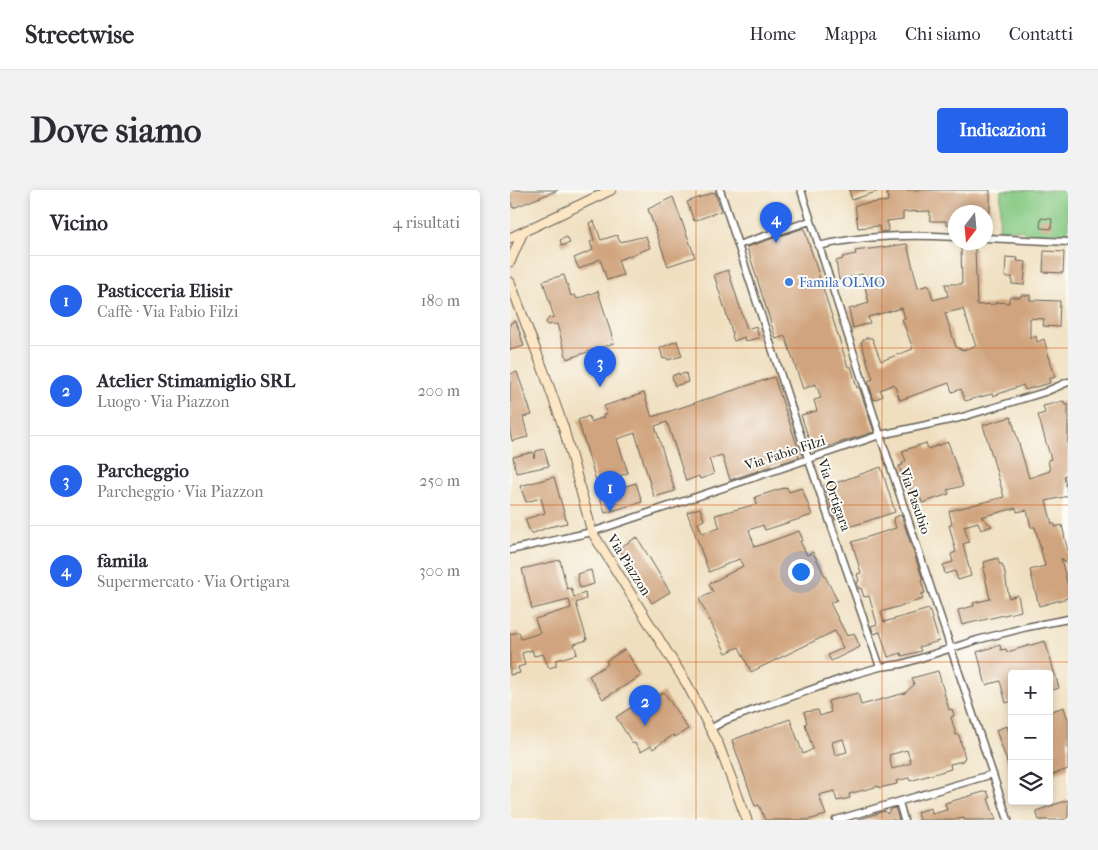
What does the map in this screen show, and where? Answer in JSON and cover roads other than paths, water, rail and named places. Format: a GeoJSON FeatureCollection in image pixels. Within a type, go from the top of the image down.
{"type":"FeatureCollection","features":[{"type":"Feature","properties":{"kind":"street"},"geometry":{"type":"LineString","coordinates":[[510,238],[611,190]]}},
{"type":"Feature","properties":{"kind":"street","name":"Via Ortigara"},"geometry":{"type":"LineString","coordinates":[[720,190],[808,458],[880,666]]}},
{"type":"Feature","properties":{"kind":"street","name":"Via Pasubio"},"geometry":{"type":"LineString","coordinates":[[800,190],[1008,820]]}},
{"type":"Feature","properties":{"kind":"street"},"geometry":{"type":"LineString","coordinates":[[738,245],[810,221]]}},
{"type":"Feature","properties":{"kind":"street"},"geometry":{"type":"LineString","coordinates":[[510,262],[523,232]]}},
{"type":"Feature","properties":{"kind":"street"},"geometry":{"type":"LineString","coordinates":[[818,246],[871,237],[915,235],[948,237]]}},
{"type":"Feature","properties":{"kind":"street"},"geometry":{"type":"LineString","coordinates":[[993,238],[1068,242]]}},
{"type":"Feature","properties":{"kind":"street","name":"Via Piazzon"},"geometry":{"type":"LineString","coordinates":[[510,282],[562,426],[592,532],[687,684],[719,746],[747,820]]}},
{"type":"Feature","properties":{"kind":"street","name":"Via Fabio Filzi"},"geometry":{"type":"LineString","coordinates":[[510,550],[592,532],[880,435],[959,418],[1045,392],[1068,382]]}},
{"type":"Feature","properties":{"kind":"street"},"geometry":{"type":"LineString","coordinates":[[710,729],[719,723],[766,705],[880,666],[902,664],[977,640],[1068,619]]}},
{"type":"Feature","properties":{"kind":"street"},"geometry":{"type":"LineString","coordinates":[[836,820],[993,774]]}},
{"type":"Feature","properties":{"kind":"street"},"geometry":{"type":"LineString","coordinates":[[899,802],[904,820]]}},
{"type":"Feature","properties":{"kind":"place","name":"famila"},"geometry":{"type":"Point","coordinates":[776,243]}},
{"type":"Feature","properties":{"kind":"place","name":"Famila OLMO"},"geometry":{"type":"Point","coordinates":[789,282]}},
{"type":"Feature","properties":{"kind":"place","name":"Parcheggio"},"geometry":{"type":"Point","coordinates":[600,387]}},
{"type":"Feature","properties":{"kind":"place","name":"Pasticceria Elisir"},"geometry":{"type":"Point","coordinates":[610,512]}},
{"type":"Feature","properties":{"kind":"place","name":"Atelier Stimamiglio SRL"},"geometry":{"type":"Point","coordinates":[645,726]}}]}
